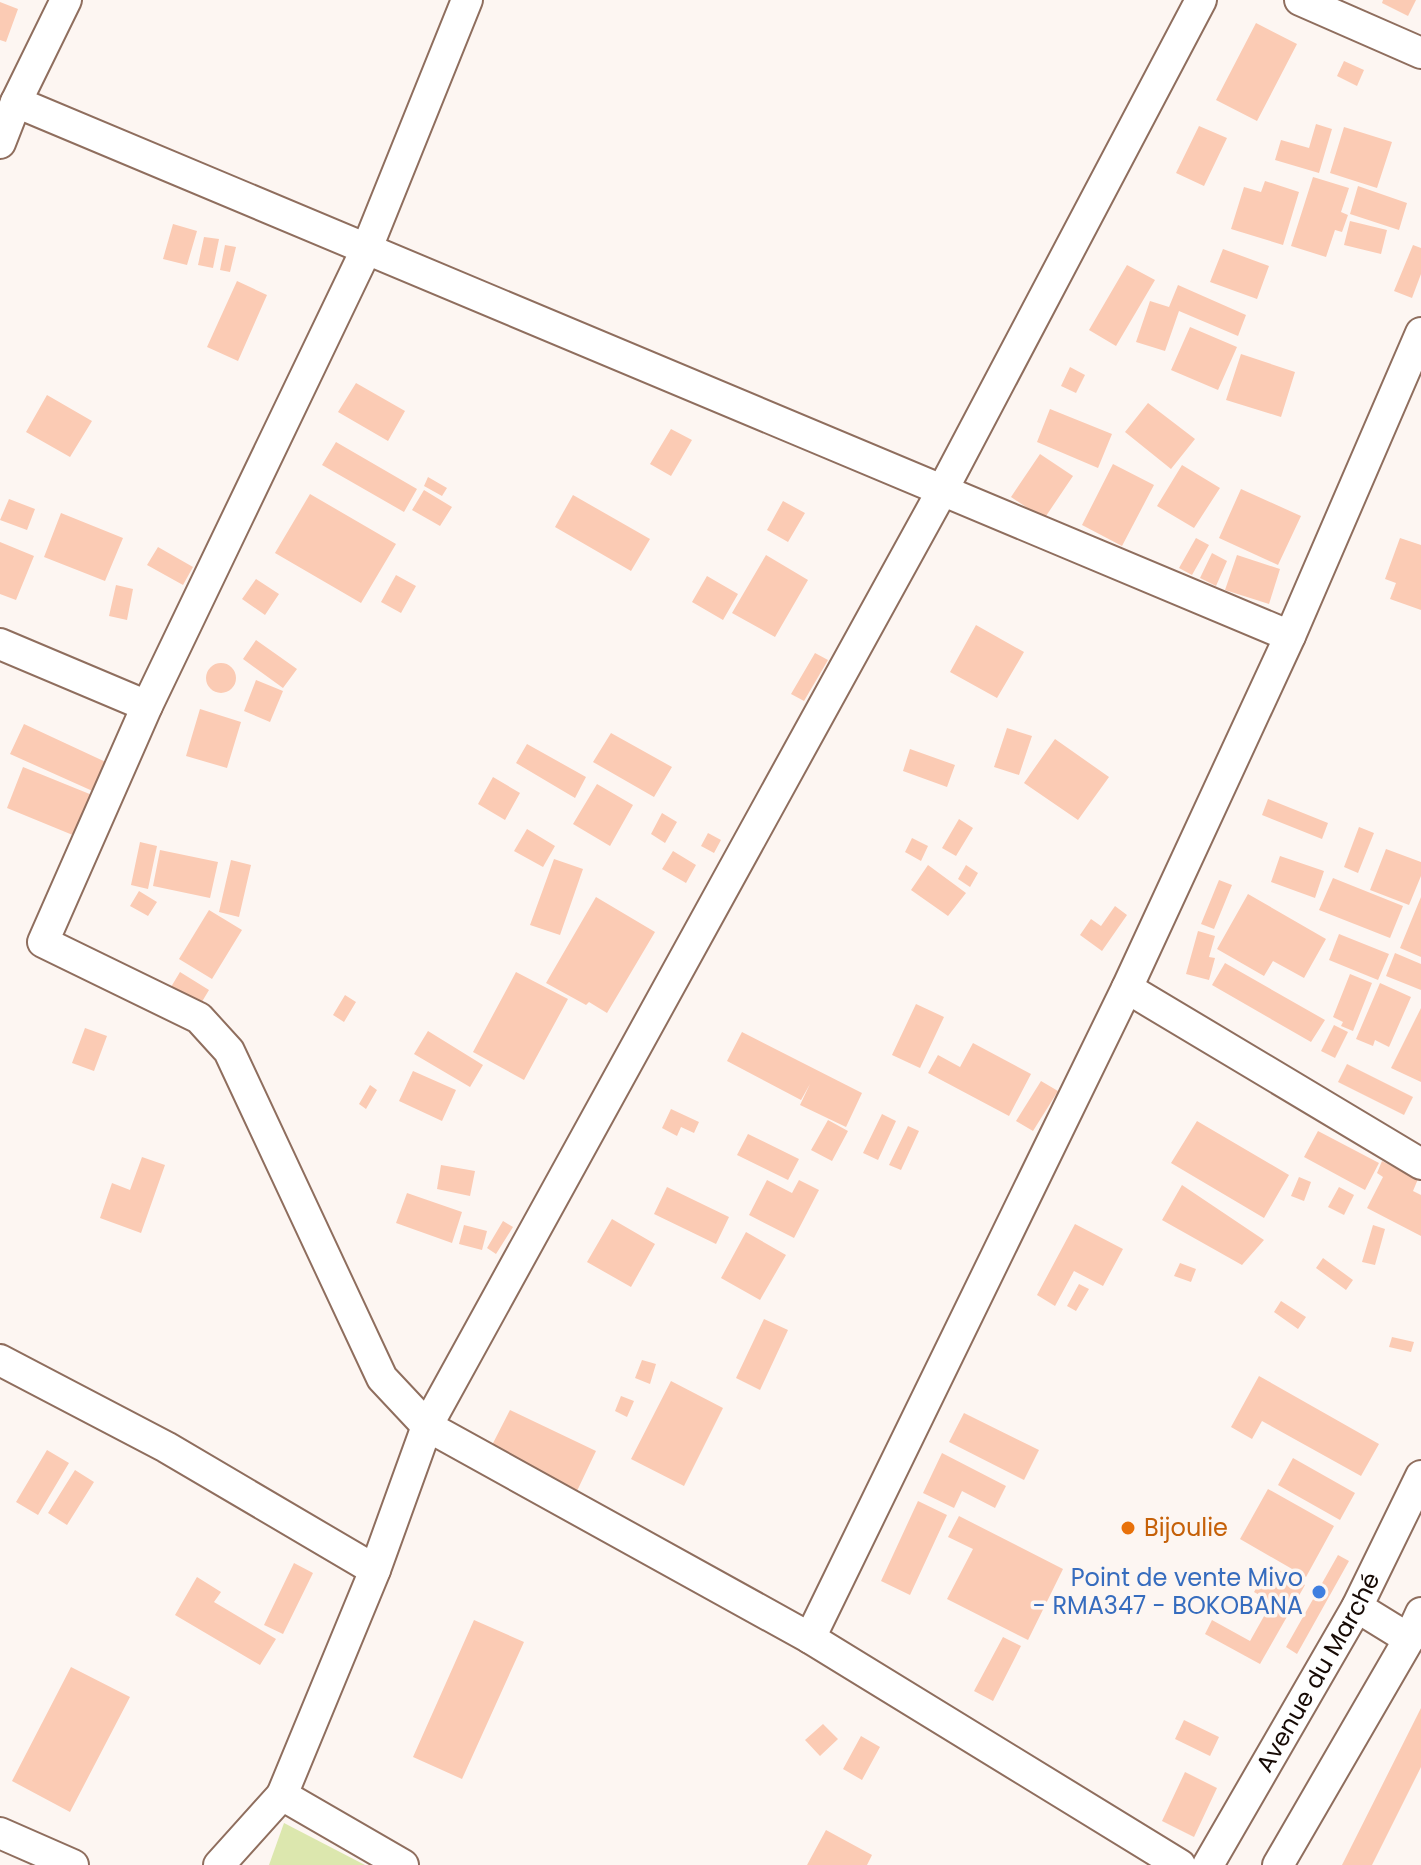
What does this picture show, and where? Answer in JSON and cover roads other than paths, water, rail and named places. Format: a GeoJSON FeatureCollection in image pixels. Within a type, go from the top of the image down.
{"type":"FeatureCollection","features":[{"type":"Feature","properties":{"kind":"street"},"geometry":{"type":"LineString","coordinates":[[0,143],[16,102],[66,0]]}},
{"type":"Feature","properties":{"kind":"street"},"geometry":{"type":"LineString","coordinates":[[467,0],[367,248],[147,706],[43,942],[199,1018],[229,1051],[382,1378],[427,1426],[810,1638],[1180,1865]]}},
{"type":"Feature","properties":{"kind":"street"},"geometry":{"type":"LineString","coordinates":[[219,1865],[282,1795],[375,1570],[427,1426],[942,491],[1201,0]]}},
{"type":"Feature","properties":{"kind":"street"},"geometry":{"type":"LineString","coordinates":[[1300,0],[1421,53]]}},
{"type":"Feature","properties":{"kind":"street"},"geometry":{"type":"LineString","coordinates":[[16,102],[1290,636]]}},
{"type":"Feature","properties":{"kind":"street"},"geometry":{"type":"LineString","coordinates":[[810,1638],[1127,988],[1290,636],[1421,333]]}},
{"type":"Feature","properties":{"kind":"street"},"geometry":{"type":"LineString","coordinates":[[0,644],[147,706]]}},
{"type":"Feature","properties":{"kind":"street"},"geometry":{"type":"LineString","coordinates":[[1127,988],[1421,1164]]}},
{"type":"Feature","properties":{"kind":"street"},"geometry":{"type":"LineString","coordinates":[[0,1360],[166,1447],[375,1570]]}},
{"type":"Feature","properties":{"kind":"street","name":"Avenue du Marché"},"geometry":{"type":"LineString","coordinates":[[1208,1865],[1357,1607],[1421,1476]]}},
{"type":"Feature","properties":{"kind":"street"},"geometry":{"type":"LineString","coordinates":[[1278,1865],[1415,1626],[1357,1607]]}},
{"type":"Feature","properties":{"kind":"street"},"geometry":{"type":"LineString","coordinates":[[282,1795],[403,1865]]}},
{"type":"Feature","properties":{"kind":"street"},"geometry":{"type":"LineString","coordinates":[[0,1833],[73,1865]]}},
{"type":"Feature","properties":{"kind":"place","name":"Bijoulie"},"geometry":{"type":"Point","coordinates":[1128,1528]}},
{"type":"Feature","properties":{"kind":"place","name":"Point de vente Mivo - RMA347 - BOKOBANA"},"geometry":{"type":"Point","coordinates":[1319,1592]}}]}
